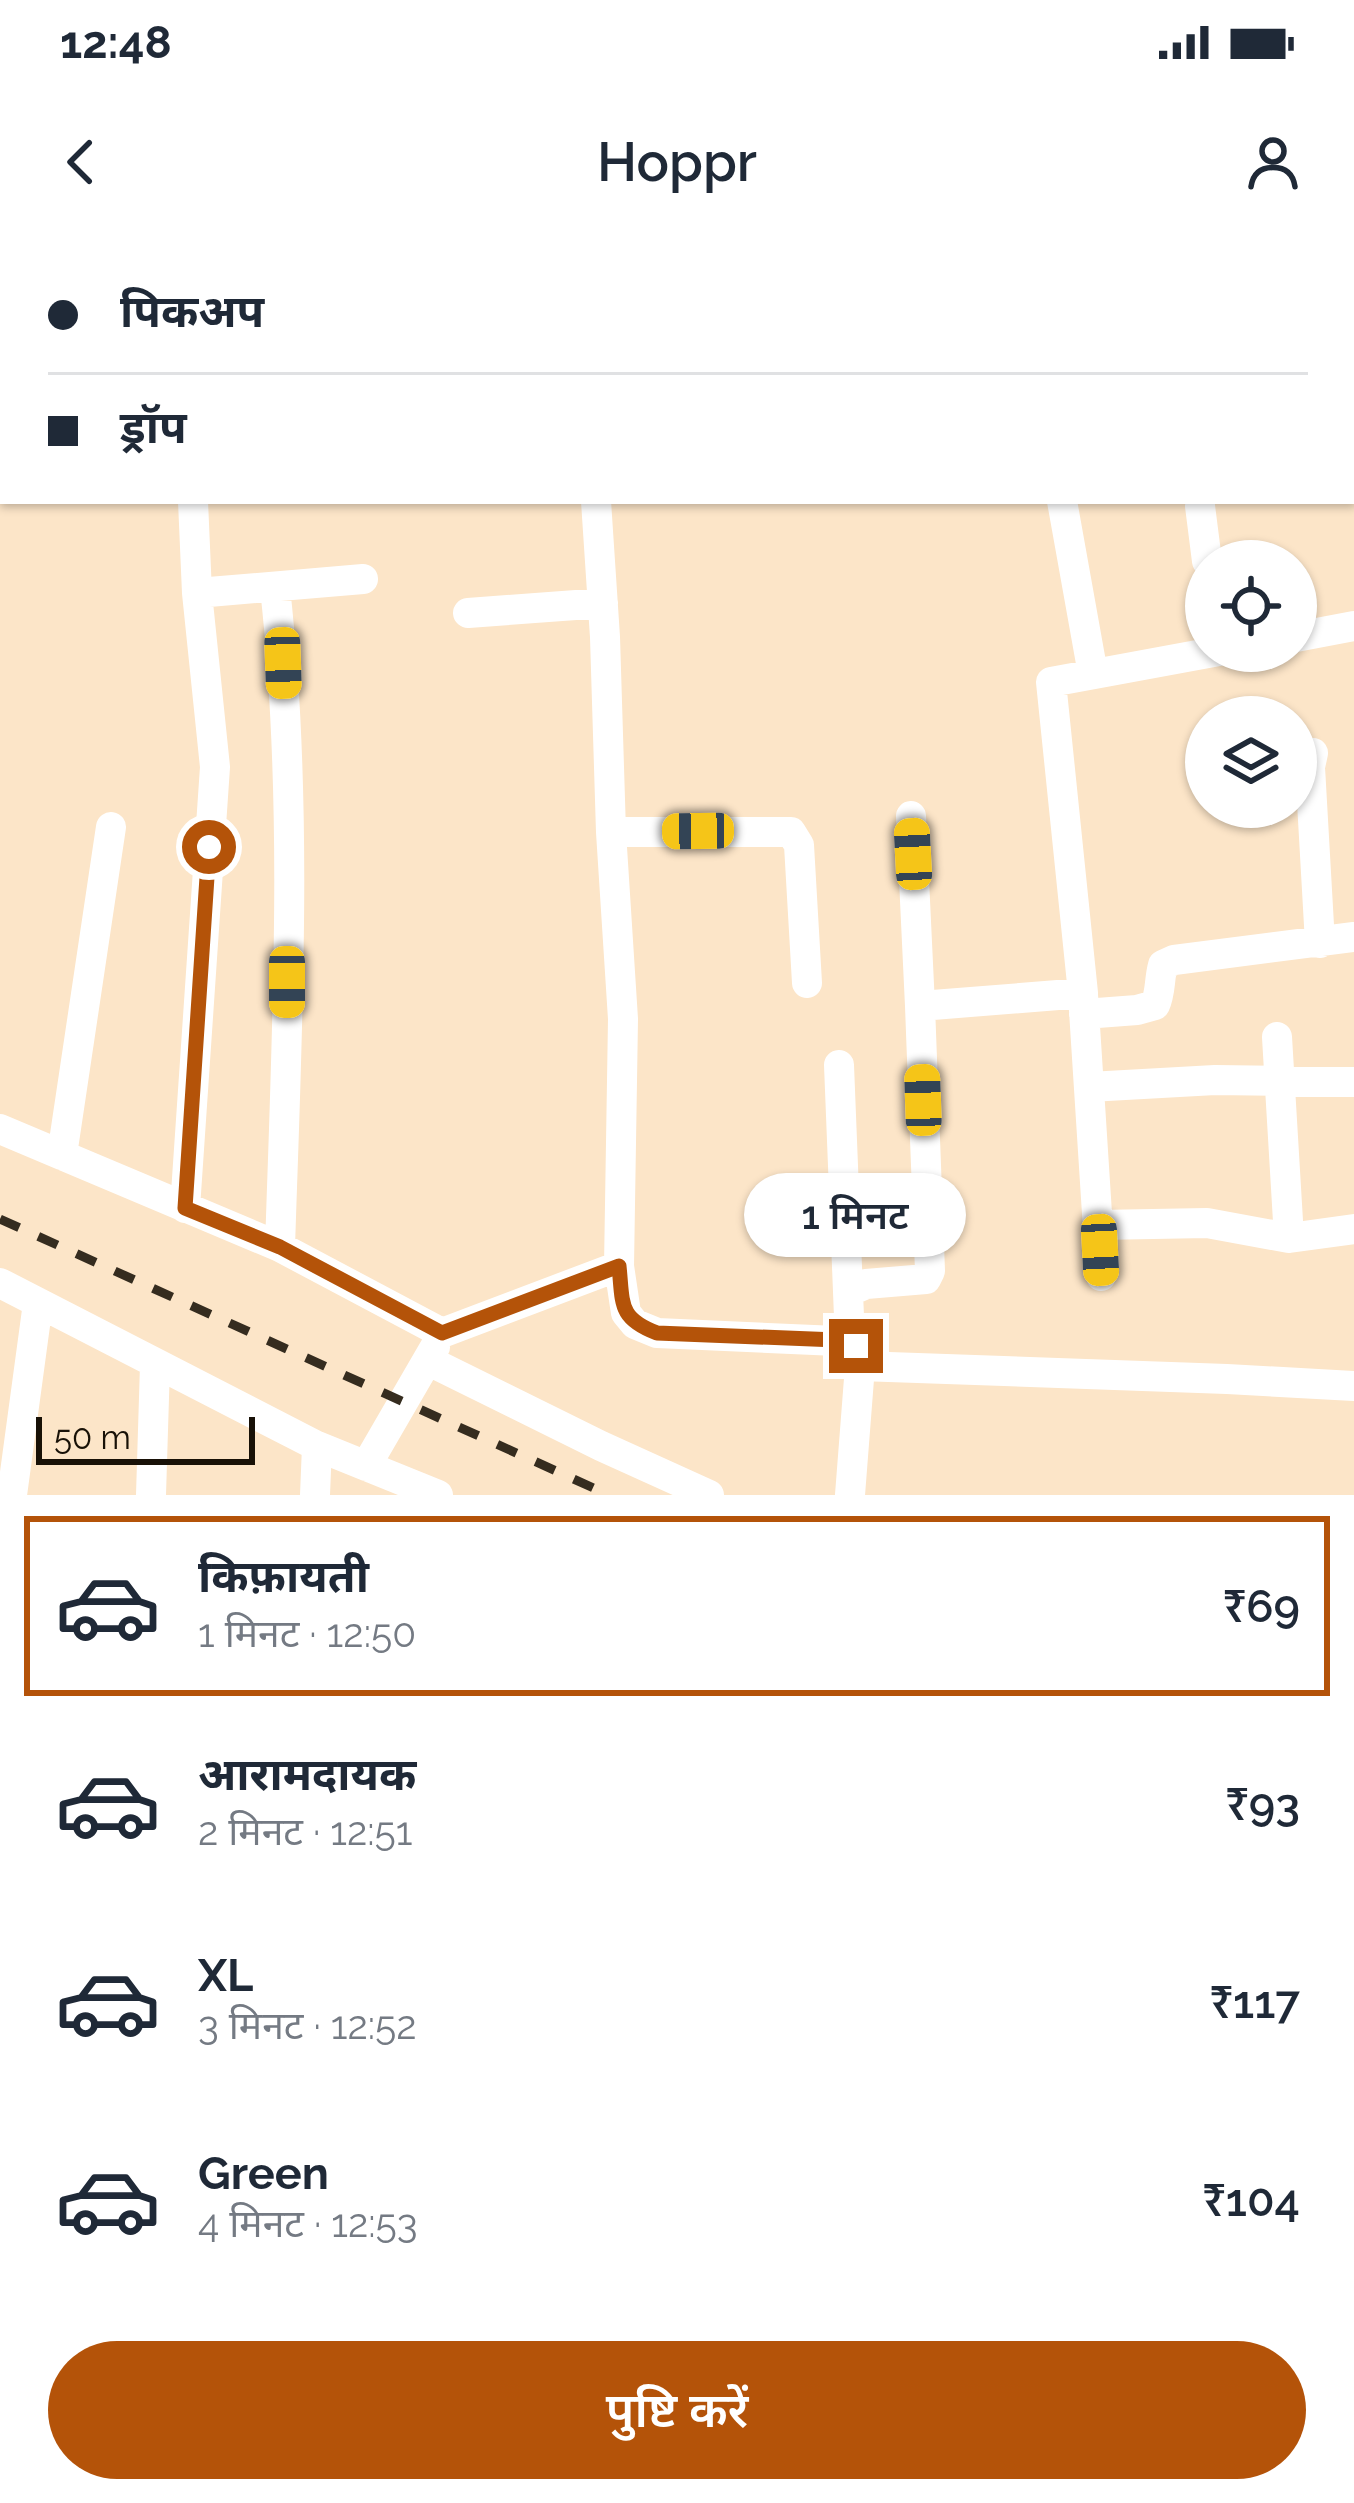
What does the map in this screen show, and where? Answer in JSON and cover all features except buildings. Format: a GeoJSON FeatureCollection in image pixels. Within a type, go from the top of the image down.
{"type":"FeatureCollection","features":[{"type":"Feature","properties":{"kind":"street"},"geometry":{"type":"LineString","coordinates":[[185,1208],[215,766],[196,593],[193,504]]}},
{"type":"Feature","properties":{"kind":"street"},"geometry":{"type":"LineString","coordinates":[[596,504],[623,1019],[619,1266],[626,1313],[635,1324],[657,1333],[855,1354],[1354,1386]]}},
{"type":"Feature","properties":{"kind":"street"},"geometry":{"type":"LineString","coordinates":[[1063,504],[1093,674]]}},
{"type":"Feature","properties":{"kind":"street"},"geometry":{"type":"LineString","coordinates":[[1200,506],[1204,540]]}},
{"type":"Feature","properties":{"kind":"street"},"geometry":{"type":"LineString","coordinates":[[196,593],[363,579]]}},
{"type":"Feature","properties":{"kind":"street"},"geometry":{"type":"LineString","coordinates":[[275,588],[283,663],[287,841],[280,1247]]}},
{"type":"Feature","properties":{"kind":"street"},"geometry":{"type":"LineString","coordinates":[[468,614],[603,603]]}},
{"type":"Feature","properties":{"kind":"street"},"geometry":{"type":"LineString","coordinates":[[1317,633],[1354,626]]}},
{"type":"Feature","properties":{"kind":"street"},"geometry":{"type":"LineString","coordinates":[[1101,1276],[1083,1004],[1051,682],[1185,657]]}},
{"type":"Feature","properties":{"kind":"street"},"geometry":{"type":"LineString","coordinates":[[848,1292],[866,1284],[926,1279],[930,1271],[911,816]]}},
{"type":"Feature","properties":{"kind":"street"},"geometry":{"type":"LineString","coordinates":[[62,1155],[111,826]]}},
{"type":"Feature","properties":{"kind":"street"},"geometry":{"type":"LineString","coordinates":[[1314,828],[1320,943]]}},
{"type":"Feature","properties":{"kind":"street"},"geometry":{"type":"LineString","coordinates":[[611,832],[791,832],[799,844],[807,982]]}},
{"type":"Feature","properties":{"kind":"street"},"geometry":{"type":"LineString","coordinates":[[920,1006],[1083,1004],[1137,1010],[1155,1005],[1163,964],[1174,960],[1354,938]]}},
{"type":"Feature","properties":{"kind":"street"},"geometry":{"type":"LineString","coordinates":[[1277,1037],[1289,1238]]}},
{"type":"Feature","properties":{"kind":"street"},"geometry":{"type":"LineString","coordinates":[[839,1066],[855,1354],[850,1495]]}},
{"type":"Feature","properties":{"kind":"street"},"geometry":{"type":"LineString","coordinates":[[1089,1087],[1215,1080],[1354,1082]]}},
{"type":"Feature","properties":{"kind":"street"},"geometry":{"type":"LineString","coordinates":[[0,1129],[280,1247],[602,1446],[709,1495]]}},
{"type":"Feature","properties":{"kind":"street"},"geometry":{"type":"LineString","coordinates":[[1098,1225],[1207,1223],[1289,1238],[1354,1229]]}},
{"type":"Feature","properties":{"kind":"street"},"geometry":{"type":"LineString","coordinates":[[366,1466],[435,1347],[619,1266]]}},
{"type":"Feature","properties":{"kind":"street"},"geometry":{"type":"LineString","coordinates":[[0,1283],[317,1446],[438,1495]]}},
{"type":"Feature","properties":{"kind":"street"},"geometry":{"type":"LineString","coordinates":[[12,1495],[38,1303]]}},
{"type":"Feature","properties":{"kind":"street"},"geometry":{"type":"LineString","coordinates":[[152,1495],[155,1365]]}},
{"type":"Feature","properties":{"kind":"street"},"geometry":{"type":"LineString","coordinates":[[315,1495],[317,1446]]}},
{"type":"Feature","properties":{"kind":"railway"},"geometry":{"type":"LineString","coordinates":[[0,1219],[609,1495]]}},
{"type":"Feature","properties":{"kind":"route"},"geometry":{"type":"LineString","coordinates":[[209,847],[185,1208],[280,1247],[442,1333],[619,1266],[626,1313],[635,1324],[657,1333],[837,1340],[856,1346]]}}]}
